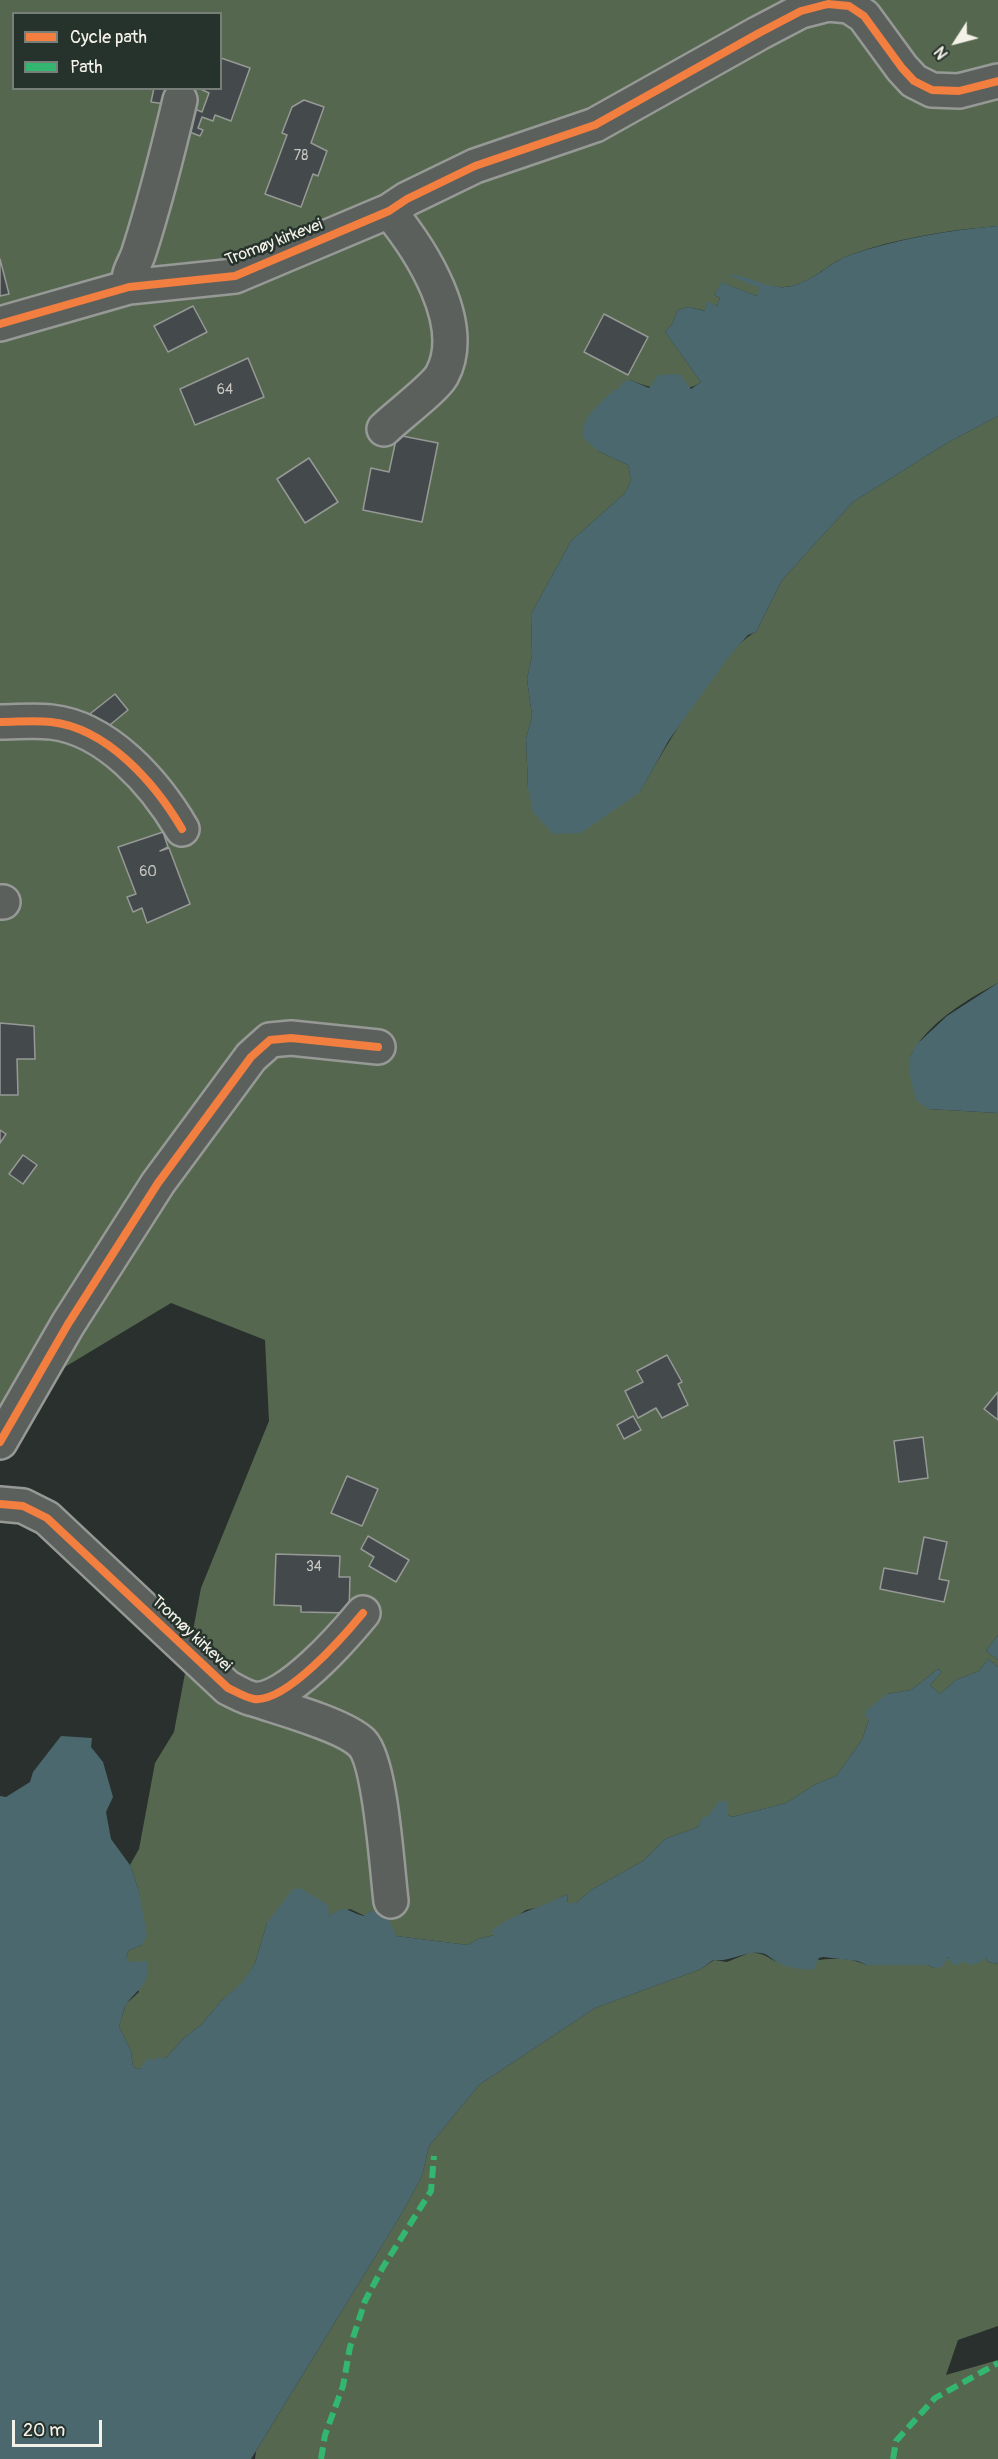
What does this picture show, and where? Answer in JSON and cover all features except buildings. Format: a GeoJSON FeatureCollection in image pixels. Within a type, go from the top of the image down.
{"type":"FeatureCollection","features":[{"type":"Feature","properties":{"kind":"street","name":"Tromøy kirkevei"},"geometry":{"type":"LineString","coordinates":[[0,324],[129,287],[235,276],[389,211],[407,199],[475,166],[595,125],[801,11],[828,4],[849,6],[864,16],[902,68],[914,81],[932,90],[959,91],[998,81]]}},
{"type":"Feature","properties":{"kind":"street"},"geometry":{"type":"LineString","coordinates":[[129,287],[128,278],[137,260],[155,202],[180,100]]}},
{"type":"Feature","properties":{"kind":"street"},"geometry":{"type":"LineString","coordinates":[[384,429],[441,378],[450,355],[448,326],[434,276],[414,241],[389,211]]}},
{"type":"Feature","properties":{"kind":"street"},"geometry":{"type":"LineString","coordinates":[[0,722],[51,722],[87,735],[124,757],[162,795],[182,828]]}},
{"type":"Feature","properties":{"kind":"street"},"geometry":{"type":"LineString","coordinates":[[0,1442],[68,1324],[158,1183],[251,1057],[270,1040],[291,1038],[378,1047]]}},
{"type":"Feature","properties":{"kind":"street","name":"Tromøy kirkevei"},"geometry":{"type":"LineString","coordinates":[[0,1504],[24,1506],[47,1518],[228,1688],[342,1730],[362,1743],[368,1754],[379,1797],[391,1901]]}},
{"type":"Feature","properties":{"kind":"street"},"geometry":{"type":"LineString","coordinates":[[255,1699],[274,1694],[295,1683],[342,1639],[363,1613]]}},
{"type":"Feature","properties":{"kind":"green space"},"geometry":{"type":"Polygon","coordinates":[[[0,0],[998,0],[998,226],[923,236],[868,249],[850,255],[810,279],[793,286],[771,286],[731,274],[761,288],[757,296],[722,283],[714,295],[720,298],[717,306],[707,302],[706,311],[688,307],[678,310],[672,324],[665,332],[701,382],[685,389],[666,390],[630,380],[598,451],[628,465],[631,480],[625,493],[571,541],[531,614],[532,656],[527,679],[532,716],[526,739],[528,788],[640,792],[676,730],[710,680],[742,642],[756,632],[782,580],[853,502],[947,443],[998,416],[998,983],[960,1005],[936,1024],[917,1045],[910,1057],[928,1109],[998,1113],[998,1635],[986,1651],[998,1660],[998,1667],[988,1659],[979,1671],[956,1680],[940,1694],[930,1685],[942,1672],[938,1669],[911,1690],[887,1694],[869,1719],[862,1740],[836,1776],[816,1784],[786,1803],[732,1817],[728,1815],[702,1819],[698,1827],[665,1839],[643,1861],[591,1890],[576,1903],[568,1903],[567,1894],[545,1906],[526,1910],[494,1932],[494,1935],[478,1939],[468,1945],[396,1936],[370,1911],[365,1916],[350,1909],[328,1916],[267,1923],[255,1963],[242,1984],[222,2000],[202,2024],[184,2038],[164,2060],[152,2061],[140,2069],[133,2067],[131,2051],[119,2026],[126,2004],[139,1992],[126,1957],[129,1950],[142,1945],[139,1891],[130,1865],[139,1849],[155,1763],[174,1732],[201,1588],[269,1421],[265,1340],[171,1303],[35,1385],[0,1422],[0,0]]]}},
{"type":"Feature","properties":{"kind":"green space"},"geometry":{"type":"Polygon","coordinates":[[[749,1953],[764,1955],[780,1962],[845,1959],[866,1965],[928,1965],[934,1968],[950,1957],[963,1961],[986,1957],[988,1962],[998,1964],[998,2326],[958,2340],[946,2375],[998,2360],[998,2459],[255,2459],[256,2451],[402,2213],[422,2176],[429,2146],[479,2085],[595,2008],[701,1969],[714,1960],[727,1962],[749,1953]]]}},
{"type":"Feature","properties":{"kind":"water"},"geometry":{"type":"Polygon","coordinates":[[[998,226],[998,416],[947,443],[853,502],[782,580],[756,632],[748,635],[730,655],[669,740],[640,792],[581,833],[553,834],[533,812],[528,788],[526,739],[532,716],[527,679],[532,656],[531,614],[571,541],[625,493],[631,480],[628,465],[598,451],[583,438],[584,424],[588,417],[623,382],[630,380],[649,388],[658,375],[680,374],[691,389],[701,382],[665,332],[672,324],[678,310],[688,307],[705,311],[707,301],[717,306],[720,298],[714,295],[726,276],[723,283],[757,296],[760,288],[728,275],[742,276],[763,284],[785,287],[803,282],[842,259],[868,249],[923,236],[998,226]]]}},
{"type":"Feature","properties":{"kind":"water"},"geometry":{"type":"Polygon","coordinates":[[[998,983],[998,1113],[928,1109],[916,1100],[909,1072],[910,1057],[916,1045],[947,1016],[998,983]]]}},
{"type":"Feature","properties":{"kind":"water"},"geometry":{"type":"Polygon","coordinates":[[[998,1635],[998,1660],[986,1651],[998,1635]]]}},
{"type":"Feature","properties":{"kind":"water"},"geometry":{"type":"Polygon","coordinates":[[[988,1659],[998,1667],[998,1964],[988,1962],[986,1957],[982,1962],[969,1965],[963,1961],[959,1965],[951,1964],[949,1957],[942,1967],[934,1968],[928,1965],[866,1965],[858,1961],[823,1957],[819,1958],[814,1969],[805,1969],[785,1965],[762,1953],[754,1953],[713,1960],[701,1969],[595,2008],[479,2085],[429,2146],[422,2176],[402,2213],[251,2459],[0,2459],[0,1796],[6,1797],[30,1782],[33,1772],[61,1736],[92,1738],[91,1747],[103,1762],[113,1797],[106,1812],[111,1839],[130,1865],[139,1891],[147,1936],[142,1945],[129,1950],[126,1957],[129,1962],[147,1961],[147,1975],[144,1984],[126,2004],[119,2026],[131,2051],[133,2067],[140,2069],[149,2057],[152,2061],[159,2057],[165,2059],[184,2038],[202,2024],[222,2000],[242,1983],[255,1963],[267,1923],[292,1890],[300,1888],[328,1905],[329,1916],[344,1909],[364,1916],[370,1911],[386,1913],[396,1936],[468,1945],[478,1939],[494,1935],[493,1932],[489,1933],[507,1920],[567,1894],[568,1903],[576,1903],[591,1890],[643,1861],[665,1839],[698,1827],[702,1818],[708,1816],[718,1802],[727,1801],[728,1815],[732,1817],[786,1803],[816,1784],[836,1776],[862,1740],[869,1719],[865,1716],[866,1711],[887,1694],[911,1690],[938,1669],[942,1672],[930,1685],[940,1694],[956,1680],[979,1671],[988,1659]]]}},
{"type":"Feature","properties":{"kind":"marked path"},"geometry":{"type":"LineString","coordinates":[[321,2459],[325,2435],[343,2386],[350,2347],[365,2301],[383,2267],[431,2191],[434,2156]]}},
{"type":"Feature","properties":{"kind":"marked path"},"geometry":{"type":"LineString","coordinates":[[893,2459],[896,2441],[935,2398],[998,2363]]}},
{"type":"Feature","properties":{"kind":"cycle path"},"geometry":{"type":"LineString","coordinates":[[0,324],[129,287],[235,276],[389,211],[407,199],[475,166],[595,125],[801,11],[828,4],[849,6],[864,16],[902,68],[914,81],[932,90],[959,91],[998,81]]}},
{"type":"Feature","properties":{"kind":"cycle path"},"geometry":{"type":"LineString","coordinates":[[0,722],[51,722],[72,726],[110,746],[127,760],[158,794],[182,829]]}},
{"type":"Feature","properties":{"kind":"cycle path"},"geometry":{"type":"LineString","coordinates":[[0,1442],[68,1324],[158,1183],[251,1057],[270,1040],[291,1038],[378,1047]]}},
{"type":"Feature","properties":{"kind":"cycle path"},"geometry":{"type":"LineString","coordinates":[[0,1504],[23,1506],[47,1518],[228,1688],[244,1696],[254,1699],[267,1697],[298,1680],[329,1651],[363,1613]]}}]}
